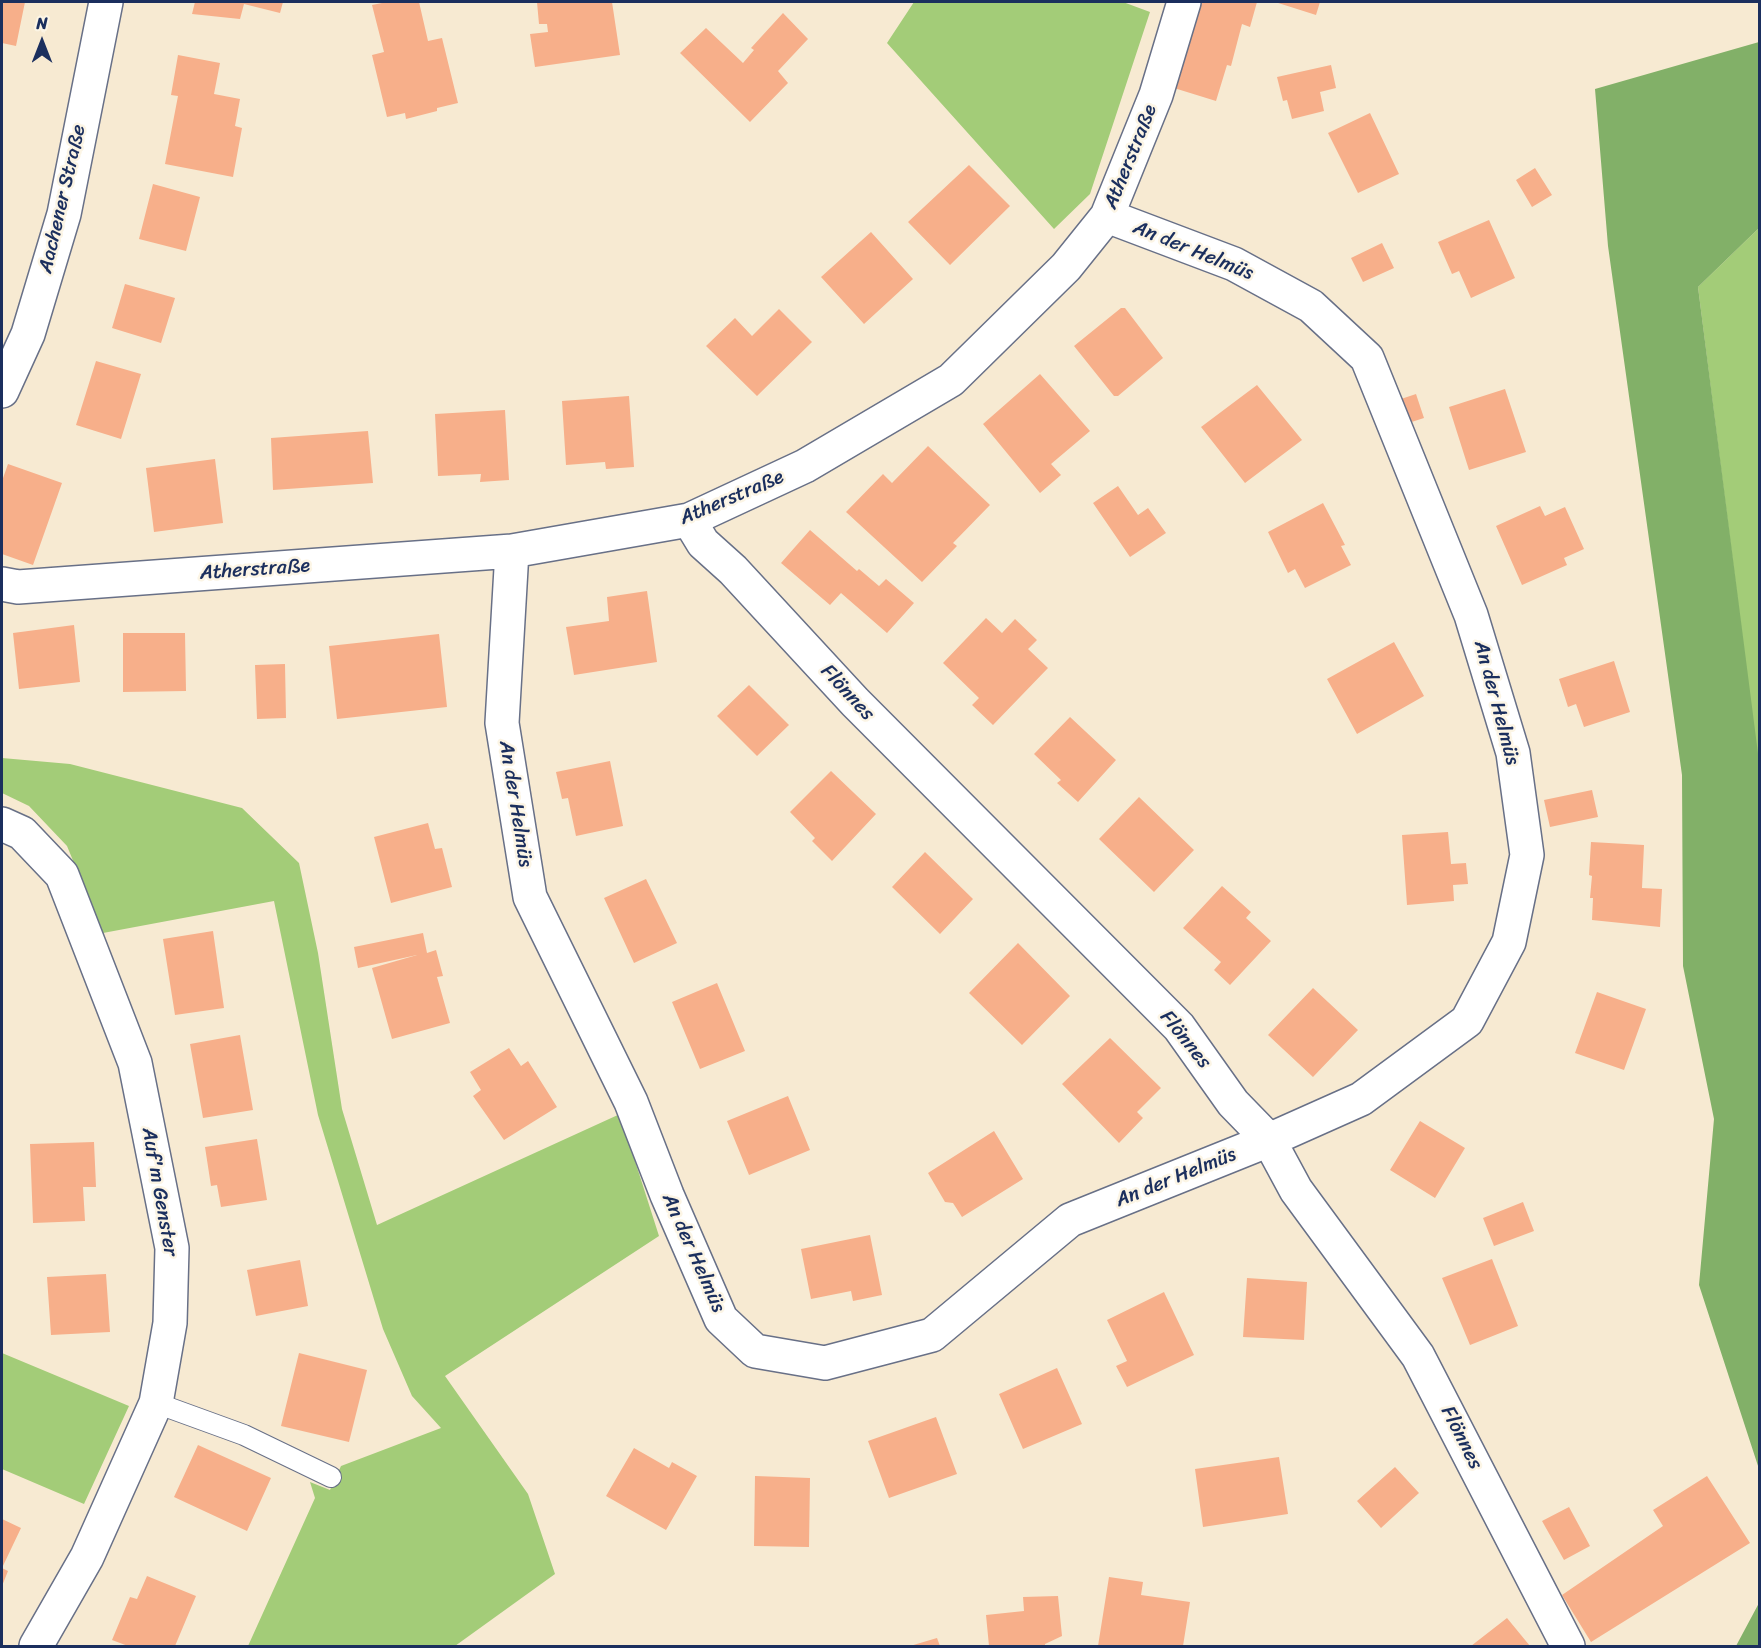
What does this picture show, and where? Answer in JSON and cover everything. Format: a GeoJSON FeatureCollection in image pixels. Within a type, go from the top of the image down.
{"type":"FeatureCollection","features":[{"type":"Feature","properties":{"kind":"street","name":"Aachener Straße"},"geometry":{"type":"LineString","coordinates":[[2,391],[28,334],[64,214],[106,2]]}},
{"type":"Feature","properties":{"kind":"street","name":"Atherstraße"},"geometry":{"type":"LineString","coordinates":[[2,584],[18,587],[512,551],[689,520],[805,466],[951,380],[1066,267],[1107,216],[1156,95],[1184,2]]}},
{"type":"Feature","properties":{"kind":"street","name":"An der Helmüs"},"geometry":{"type":"LineString","coordinates":[[512,551],[502,723],[530,897],[631,1102],[667,1196],[721,1319],[755,1351],[825,1363],[932,1335],[1070,1220],[1269,1140],[1360,1099],[1467,1021],[1509,942],[1527,855],[1513,753],[1471,615],[1367,358],[1311,306],[1273,285],[1234,264],[1107,216]]}},
{"type":"Feature","properties":{"kind":"street","name":"Flönnes"},"geometry":{"type":"LineString","coordinates":[[689,520],[703,543],[733,570],[855,702],[1179,1027],[1233,1103],[1269,1140],[1296,1190],[1418,1356],[1568,1647]]}},
{"type":"Feature","properties":{"kind":"street","name":"Auf'm Genster"},"geometry":{"type":"LineString","coordinates":[[2,824],[22,833],[62,875],[135,1063],[172,1248],[170,1323],[156,1403],[87,1557],[36,1647]]}},
{"type":"Feature","properties":{"kind":"lane"},"geometry":{"type":"LineString","coordinates":[[156,1403],[244,1435],[331,1477]]}},
{"type":"Feature","properties":{"kind":"green space"},"geometry":{"type":"Polygon","coordinates":[[[914,2],[1123,2],[1150,12],[1090,194],[1054,229],[887,43],[914,2]]]}},
{"type":"Feature","properties":{"kind":"green space"},"geometry":{"type":"Polygon","coordinates":[[[1759,42],[1759,228],[1698,287],[1760,769],[1759,1469],[1699,1285],[1714,1119],[1683,966],[1682,775],[1608,246],[1595,89],[1759,42]]]}},
{"type":"Feature","properties":{"kind":"green space"},"geometry":{"type":"Polygon","coordinates":[[[1759,228],[1759,769],[1698,287],[1759,228]]]}},
{"type":"Feature","properties":{"kind":"green space"},"geometry":{"type":"Polygon","coordinates":[[[2,758],[70,764],[242,808],[299,863],[318,953],[342,1109],[377,1225],[620,1114],[659,1236],[445,1376],[528,1494],[555,1574],[455,1646],[248,1646],[315,1498],[310,1482],[330,1490],[341,1466],[441,1428],[412,1396],[383,1329],[318,1115],[274,901],[103,933],[67,846],[29,806],[2,793],[2,758]]]}},
{"type":"Feature","properties":{"kind":"green space"},"geometry":{"type":"Polygon","coordinates":[[[2,1353],[129,1406],[84,1504],[2,1469],[2,1353]]]}},
{"type":"Feature","properties":{"kind":"green space"},"geometry":{"type":"Polygon","coordinates":[[[1759,1603],[1759,1646],[1736,1646],[1759,1603]]]}},
{"type":"Feature","properties":{"kind":"building"},"geometry":{"type":"Polygon","coordinates":[[[2,2],[25,2],[16,46],[2,43],[2,2]]]}},
{"type":"Feature","properties":{"kind":"building"},"geometry":{"type":"Polygon","coordinates":[[[195,2],[283,2],[280,13],[244,4],[240,19],[192,14],[195,2]]]}},
{"type":"Feature","properties":{"kind":"building"},"geometry":{"type":"Polygon","coordinates":[[[387,2],[419,2],[428,41],[442,38],[458,103],[406,119],[405,113],[387,117],[372,55],[384,52],[372,5],[387,2]]]}},
{"type":"Feature","properties":{"kind":"building"},"geometry":{"type":"Polygon","coordinates":[[[537,2],[612,2],[620,55],[535,67],[530,34],[548,32],[547,24],[539,24],[537,2]]]}},
{"type":"Feature","properties":{"kind":"building"},"geometry":{"type":"Polygon","coordinates":[[[1199,2],[1257,2],[1250,27],[1242,24],[1231,66],[1227,65],[1216,101],[1174,88],[1199,2]]]}},
{"type":"Feature","properties":{"kind":"building"},"geometry":{"type":"Polygon","coordinates":[[[1275,2],[1320,2],[1316,15],[1275,2]]]}},
{"type":"Feature","properties":{"kind":"building"},"geometry":{"type":"Polygon","coordinates":[[[783,13],[808,39],[778,71],[788,83],[750,122],[680,53],[706,28],[743,63],[754,50],[751,48],[783,13]]]}},
{"type":"Feature","properties":{"kind":"building"},"geometry":{"type":"Polygon","coordinates":[[[178,55],[220,63],[214,94],[240,99],[235,126],[242,128],[233,177],[165,164],[178,96],[171,95],[178,55]]]}},
{"type":"Feature","properties":{"kind":"building"},"geometry":{"type":"Polygon","coordinates":[[[1331,65],[1336,88],[1320,92],[1324,111],[1292,119],[1287,100],[1283,101],[1277,77],[1331,65]]]}},
{"type":"Feature","properties":{"kind":"building"},"geometry":{"type":"Polygon","coordinates":[[[1370,113],[1399,174],[1358,193],[1328,133],[1370,113]]]}},
{"type":"Feature","properties":{"kind":"building"},"geometry":{"type":"Polygon","coordinates":[[[969,165],[1010,206],[950,265],[908,222],[969,165]]]}},
{"type":"Feature","properties":{"kind":"building"},"geometry":{"type":"Polygon","coordinates":[[[1535,168],[1552,195],[1532,207],[1516,180],[1535,168]]]}},
{"type":"Feature","properties":{"kind":"building"},"geometry":{"type":"Polygon","coordinates":[[[153,184],[200,197],[186,251],[139,239],[153,184]]]}},
{"type":"Feature","properties":{"kind":"building"},"geometry":{"type":"Polygon","coordinates":[[[1489,220],[1515,278],[1471,298],[1459,271],[1452,274],[1438,242],[1489,220]]]}},
{"type":"Feature","properties":{"kind":"building"},"geometry":{"type":"Polygon","coordinates":[[[871,232],[913,279],[864,324],[821,277],[871,232]]]}},
{"type":"Feature","properties":{"kind":"building"},"geometry":{"type":"Polygon","coordinates":[[[1382,243],[1394,268],[1363,282],[1351,258],[1382,243]]]}},
{"type":"Feature","properties":{"kind":"building"},"geometry":{"type":"Polygon","coordinates":[[[125,284],[175,298],[161,343],[112,328],[125,284]]]}},
{"type":"Feature","properties":{"kind":"building"},"geometry":{"type":"Polygon","coordinates":[[[1121,308],[1125,308],[1163,358],[1118,396],[1114,396],[1074,346],[1121,308]]]}},
{"type":"Feature","properties":{"kind":"building"},"geometry":{"type":"Polygon","coordinates":[[[779,309],[812,342],[757,396],[706,346],[735,318],[752,336],[779,309]]]}},
{"type":"Feature","properties":{"kind":"building"},"geometry":{"type":"Polygon","coordinates":[[[96,361],[141,374],[121,439],[76,425],[96,361]]]}},
{"type":"Feature","properties":{"kind":"building"},"geometry":{"type":"Polygon","coordinates":[[[1040,374],[1090,431],[1051,464],[1061,475],[1040,493],[983,424],[1040,374]]]}},
{"type":"Feature","properties":{"kind":"building"},"geometry":{"type":"Polygon","coordinates":[[[1257,385],[1302,440],[1245,483],[1201,427],[1257,385]]]}},
{"type":"Feature","properties":{"kind":"building"},"geometry":{"type":"Polygon","coordinates":[[[1505,389],[1526,452],[1469,470],[1449,407],[1505,389]]]}},
{"type":"Feature","properties":{"kind":"building"},"geometry":{"type":"Polygon","coordinates":[[[1416,394],[1424,418],[1399,426],[1392,402],[1416,394]]]}},
{"type":"Feature","properties":{"kind":"building"},"geometry":{"type":"Polygon","coordinates":[[[629,396],[634,467],[606,469],[605,462],[566,465],[562,401],[629,396]]]}},
{"type":"Feature","properties":{"kind":"building"},"geometry":{"type":"Polygon","coordinates":[[[505,410],[509,480],[480,482],[481,474],[438,476],[435,414],[505,410]]]}},
{"type":"Feature","properties":{"kind":"building"},"geometry":{"type":"Polygon","coordinates":[[[368,431],[373,483],[273,490],[271,438],[368,431]]]}},
{"type":"Feature","properties":{"kind":"building"},"geometry":{"type":"Polygon","coordinates":[[[928,446],[990,505],[953,543],[957,546],[922,582],[846,512],[883,474],[892,483],[928,446]]]}},
{"type":"Feature","properties":{"kind":"building"},"geometry":{"type":"Polygon","coordinates":[[[215,459],[223,523],[154,532],[146,468],[215,459]]]}},
{"type":"Feature","properties":{"kind":"building"},"geometry":{"type":"Polygon","coordinates":[[[8,464],[62,483],[33,565],[2,554],[2,481],[8,464]]]}},
{"type":"Feature","properties":{"kind":"building"},"geometry":{"type":"Polygon","coordinates":[[[1118,486],[1138,515],[1148,508],[1166,533],[1130,557],[1093,503],[1118,486]]]}},
{"type":"Feature","properties":{"kind":"building"},"geometry":{"type":"Polygon","coordinates":[[[1323,503],[1345,545],[1341,546],[1351,565],[1305,588],[1295,569],[1288,573],[1268,532],[1323,503]]]}},
{"type":"Feature","properties":{"kind":"building"},"geometry":{"type":"Polygon","coordinates":[[[1540,506],[1545,516],[1565,507],[1584,549],[1564,558],[1567,565],[1522,585],[1496,526],[1540,506]]]}},
{"type":"Feature","properties":{"kind":"building"},"geometry":{"type":"Polygon","coordinates":[[[810,530],[857,571],[859,569],[879,586],[886,579],[914,603],[887,633],[841,593],[830,605],[781,563],[810,530]]]}},
{"type":"Feature","properties":{"kind":"building"},"geometry":{"type":"Polygon","coordinates":[[[647,591],[657,662],[574,675],[566,627],[609,621],[607,597],[647,591]]]}},
{"type":"Feature","properties":{"kind":"building"},"geometry":{"type":"Polygon","coordinates":[[[986,618],[1002,633],[1015,619],[1037,640],[1028,649],[1048,668],[993,725],[972,705],[979,698],[943,663],[986,618]]]}},
{"type":"Feature","properties":{"kind":"building"},"geometry":{"type":"Polygon","coordinates":[[[74,625],[80,682],[19,689],[13,633],[74,625]]]}},
{"type":"Feature","properties":{"kind":"building"},"geometry":{"type":"Polygon","coordinates":[[[123,633],[185,633],[186,691],[123,692],[123,633]]]}},
{"type":"Feature","properties":{"kind":"building"},"geometry":{"type":"Polygon","coordinates":[[[439,634],[447,707],[337,719],[329,646],[439,634]]]}},
{"type":"Feature","properties":{"kind":"building"},"geometry":{"type":"Polygon","coordinates":[[[1394,642],[1424,696],[1357,734],[1327,679],[1394,642]]]}},
{"type":"Feature","properties":{"kind":"building"},"geometry":{"type":"Polygon","coordinates":[[[1614,661],[1630,712],[1584,727],[1576,704],[1568,707],[1559,679],[1614,661]]]}},
{"type":"Feature","properties":{"kind":"building"},"geometry":{"type":"Polygon","coordinates":[[[285,664],[286,718],[257,719],[255,665],[285,664]]]}},
{"type":"Feature","properties":{"kind":"building"},"geometry":{"type":"Polygon","coordinates":[[[749,685],[789,725],[757,756],[717,716],[749,685]]]}},
{"type":"Feature","properties":{"kind":"building"},"geometry":{"type":"Polygon","coordinates":[[[1070,717],[1116,760],[1078,802],[1057,783],[1061,780],[1034,754],[1070,717]]]}},
{"type":"Feature","properties":{"kind":"building"},"geometry":{"type":"Polygon","coordinates":[[[610,761],[623,826],[576,836],[568,798],[562,799],[556,772],[610,761]]]}},
{"type":"Feature","properties":{"kind":"building"},"geometry":{"type":"Polygon","coordinates":[[[831,771],[876,814],[832,861],[812,841],[815,838],[790,812],[831,771]]]}},
{"type":"Feature","properties":{"kind":"building"},"geometry":{"type":"Polygon","coordinates":[[[1592,790],[1598,817],[1550,827],[1544,800],[1592,790]]]}},
{"type":"Feature","properties":{"kind":"building"},"geometry":{"type":"Polygon","coordinates":[[[1139,797],[1194,850],[1154,892],[1099,839],[1139,797]]]}},
{"type":"Feature","properties":{"kind":"building"},"geometry":{"type":"Polygon","coordinates":[[[428,823],[435,849],[442,848],[452,887],[391,903],[374,837],[428,823]]]}},
{"type":"Feature","properties":{"kind":"building"},"geometry":{"type":"Polygon","coordinates":[[[1448,832],[1451,864],[1466,863],[1468,884],[1453,885],[1454,901],[1407,905],[1402,835],[1448,832]]]}},
{"type":"Feature","properties":{"kind":"building"},"geometry":{"type":"Polygon","coordinates":[[[1591,842],[1644,845],[1642,888],[1662,889],[1660,927],[1592,920],[1593,898],[1590,898],[1592,876],[1589,875],[1591,842]]]}},
{"type":"Feature","properties":{"kind":"building"},"geometry":{"type":"Polygon","coordinates":[[[925,852],[973,899],[940,934],[892,887],[925,852]]]}},
{"type":"Feature","properties":{"kind":"building"},"geometry":{"type":"Polygon","coordinates":[[[646,879],[677,943],[634,963],[604,898],[646,879]]]}},
{"type":"Feature","properties":{"kind":"building"},"geometry":{"type":"Polygon","coordinates":[[[1222,886],[1251,912],[1246,918],[1271,941],[1230,985],[1214,970],[1221,962],[1183,928],[1222,886]]]}},
{"type":"Feature","properties":{"kind":"building"},"geometry":{"type":"Polygon","coordinates":[[[213,931],[224,1008],[175,1015],[163,939],[213,931]]]}},
{"type":"Feature","properties":{"kind":"building"},"geometry":{"type":"Polygon","coordinates":[[[423,933],[427,953],[436,950],[443,976],[437,977],[450,1023],[392,1039],[372,968],[417,955],[358,968],[354,947],[423,933]]]}},
{"type":"Feature","properties":{"kind":"building"},"geometry":{"type":"Polygon","coordinates":[[[1018,943],[1070,996],[1022,1045],[969,993],[1018,943]]]}},
{"type":"Feature","properties":{"kind":"building"},"geometry":{"type":"Polygon","coordinates":[[[717,983],[745,1051],[700,1069],[672,1002],[717,983]]]}},
{"type":"Feature","properties":{"kind":"building"},"geometry":{"type":"Polygon","coordinates":[[[1313,988],[1358,1030],[1313,1077],[1268,1035],[1313,988]]]}},
{"type":"Feature","properties":{"kind":"building"},"geometry":{"type":"Polygon","coordinates":[[[1597,992],[1646,1009],[1624,1070],[1575,1053],[1597,992]]]}},
{"type":"Feature","properties":{"kind":"building"},"geometry":{"type":"Polygon","coordinates":[[[240,1035],[253,1110],[203,1118],[190,1044],[240,1035]]]}},
{"type":"Feature","properties":{"kind":"building"},"geometry":{"type":"Polygon","coordinates":[[[1110,1038],[1161,1088],[1137,1112],[1143,1118],[1119,1143],[1062,1084],[1110,1038]]]}},
{"type":"Feature","properties":{"kind":"building"},"geometry":{"type":"Polygon","coordinates":[[[509,1048],[521,1066],[528,1061],[557,1107],[504,1140],[473,1096],[481,1090],[470,1072],[509,1048]]]}},
{"type":"Feature","properties":{"kind":"building"},"geometry":{"type":"Polygon","coordinates":[[[788,1096],[810,1150],[749,1175],[727,1121],[788,1096]]]}},
{"type":"Feature","properties":{"kind":"building"},"geometry":{"type":"Polygon","coordinates":[[[1420,1121],[1465,1148],[1435,1198],[1390,1170],[1420,1121]]]}},
{"type":"Feature","properties":{"kind":"building"},"geometry":{"type":"Polygon","coordinates":[[[994,1131],[1023,1179],[962,1217],[953,1203],[945,1202],[928,1173],[994,1131]]]}},
{"type":"Feature","properties":{"kind":"building"},"geometry":{"type":"Polygon","coordinates":[[[257,1139],[267,1200],[221,1207],[217,1185],[211,1186],[205,1147],[257,1139]]]}},
{"type":"Feature","properties":{"kind":"building"},"geometry":{"type":"Polygon","coordinates":[[[94,1142],[96,1187],[83,1187],[85,1221],[33,1223],[30,1144],[94,1142]]]}},
{"type":"Feature","properties":{"kind":"building"},"geometry":{"type":"Polygon","coordinates":[[[1523,1202],[1534,1231],[1494,1246],[1483,1218],[1523,1202]]]}},
{"type":"Feature","properties":{"kind":"building"},"geometry":{"type":"Polygon","coordinates":[[[870,1235],[882,1295],[853,1301],[851,1291],[811,1299],[801,1249],[870,1235]]]}},
{"type":"Feature","properties":{"kind":"building"},"geometry":{"type":"Polygon","coordinates":[[[1492,1259],[1518,1326],[1470,1345],[1442,1278],[1492,1259]]]}},
{"type":"Feature","properties":{"kind":"building"},"geometry":{"type":"Polygon","coordinates":[[[300,1260],[308,1306],[256,1316],[247,1270],[300,1260]]]}},
{"type":"Feature","properties":{"kind":"building"},"geometry":{"type":"Polygon","coordinates":[[[106,1274],[110,1332],[51,1335],[47,1277],[106,1274]]]}},
{"type":"Feature","properties":{"kind":"building"},"geometry":{"type":"Polygon","coordinates":[[[1247,1278],[1307,1282],[1304,1340],[1243,1337],[1247,1278]]]}},
{"type":"Feature","properties":{"kind":"building"},"geometry":{"type":"Polygon","coordinates":[[[1164,1292],[1194,1355],[1127,1387],[1116,1366],[1127,1361],[1107,1320],[1164,1292]]]}},
{"type":"Feature","properties":{"kind":"building"},"geometry":{"type":"Polygon","coordinates":[[[299,1353],[367,1370],[349,1442],[281,1426],[299,1353]]]}},
{"type":"Feature","properties":{"kind":"building"},"geometry":{"type":"Polygon","coordinates":[[[1057,1368],[1082,1424],[1023,1449],[999,1394],[1057,1368]]]}},
{"type":"Feature","properties":{"kind":"building"},"geometry":{"type":"Polygon","coordinates":[[[936,1417],[957,1474],[889,1498],[868,1441],[936,1417]]]}},
{"type":"Feature","properties":{"kind":"building"},"geometry":{"type":"Polygon","coordinates":[[[198,1445],[271,1478],[247,1531],[174,1497],[198,1445]]]}},
{"type":"Feature","properties":{"kind":"building"},"geometry":{"type":"Polygon","coordinates":[[[634,1448],[669,1468],[672,1462],[697,1476],[666,1530],[606,1496],[634,1448]]]}},
{"type":"Feature","properties":{"kind":"building"},"geometry":{"type":"Polygon","coordinates":[[[1279,1457],[1288,1514],[1203,1527],[1195,1469],[1279,1457]]]}},
{"type":"Feature","properties":{"kind":"building"},"geometry":{"type":"Polygon","coordinates":[[[1395,1467],[1419,1493],[1381,1528],[1357,1501],[1395,1467]]]}},
{"type":"Feature","properties":{"kind":"building"},"geometry":{"type":"Polygon","coordinates":[[[755,1476],[810,1478],[809,1547],[754,1546],[755,1476]]]}},
{"type":"Feature","properties":{"kind":"building"},"geometry":{"type":"Polygon","coordinates":[[[1707,1476],[1750,1543],[1591,1642],[1562,1595],[1663,1526],[1653,1510],[1707,1476]]]}},
{"type":"Feature","properties":{"kind":"building"},"geometry":{"type":"Polygon","coordinates":[[[1569,1507],[1590,1546],[1564,1560],[1542,1521],[1569,1507]]]}},
{"type":"Feature","properties":{"kind":"building"},"geometry":{"type":"Polygon","coordinates":[[[2,1519],[21,1528],[2,1568],[2,1519]]]}},
{"type":"Feature","properties":{"kind":"building"},"geometry":{"type":"Polygon","coordinates":[[[2,1568],[8,1571],[2,1586],[2,1568]]]}},
{"type":"Feature","properties":{"kind":"building"},"geometry":{"type":"Polygon","coordinates":[[[147,1576],[196,1596],[175,1646],[128,1646],[112,1640],[130,1597],[137,1599],[147,1576]]]}},
{"type":"Feature","properties":{"kind":"building"},"geometry":{"type":"Polygon","coordinates":[[[1109,1577],[1143,1582],[1141,1595],[1190,1602],[1183,1646],[1098,1646],[1109,1577]]]}},
{"type":"Feature","properties":{"kind":"building"},"geometry":{"type":"Polygon","coordinates":[[[1058,1596],[1062,1636],[1045,1646],[989,1646],[986,1615],[1024,1611],[1023,1597],[1058,1596]]]}},
{"type":"Feature","properties":{"kind":"building"},"geometry":{"type":"Polygon","coordinates":[[[1507,1618],[1530,1646],[1471,1646],[1507,1618]]]}},
{"type":"Feature","properties":{"kind":"building"},"geometry":{"type":"Polygon","coordinates":[[[937,1638],[940,1646],[910,1646],[937,1638]]]}}]}
